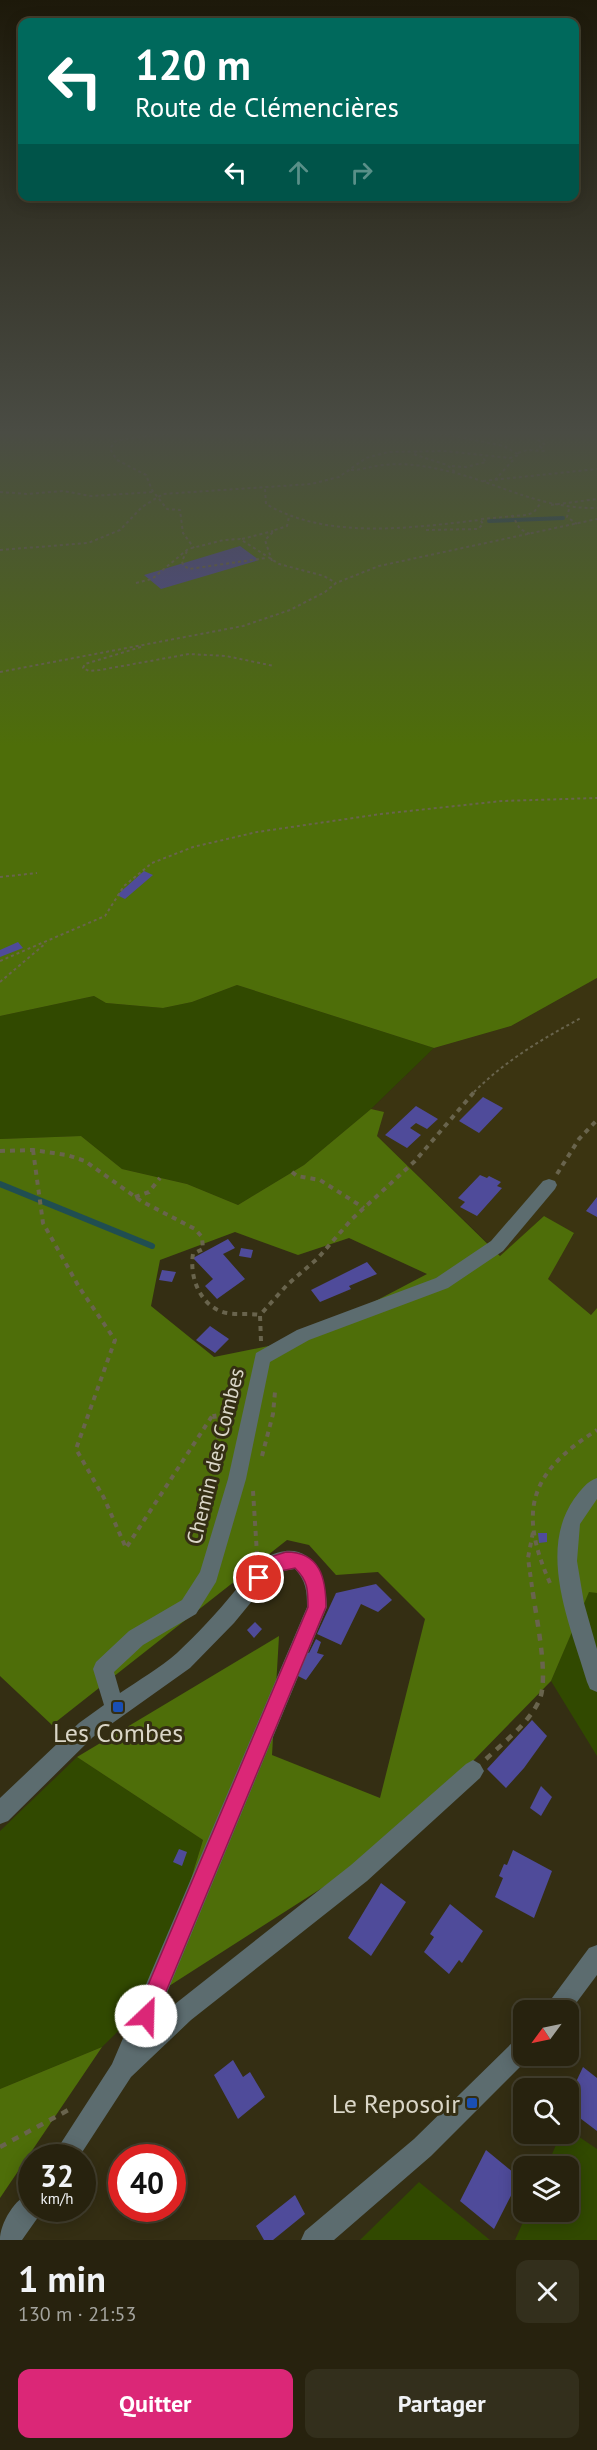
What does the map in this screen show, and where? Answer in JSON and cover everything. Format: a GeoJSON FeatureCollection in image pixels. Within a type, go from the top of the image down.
{"type":"FeatureCollection","features":[{"type":"Feature","properties":{"kind":"street","name":"Chemin des Combes"},"geometry":{"type":"LineString","coordinates":[[117,1707],[110,1696],[103,1669],[136,1638],[189,1607],[208,1576],[237,1479],[262,1358],[303,1335],[442,1283],[497,1246],[549,1185]]}},
{"type":"Feature","properties":{"kind":"street"},"geometry":{"type":"LineString","coordinates":[[597,1486],[586,1497],[571,1524],[567,1557],[570,1584],[597,1682]]}},
{"type":"Feature","properties":{"kind":"street"},"geometry":{"type":"LineString","coordinates":[[0,1813],[86,1730],[183,1661],[227,1616],[270,1565],[286,1560],[299,1560],[311,1571],[317,1585],[317,1607],[171,1959],[120,2073],[73,2144]]}},
{"type":"Feature","properties":{"kind":"street"},"geometry":{"type":"LineString","coordinates":[[120,2073],[183,2012],[359,1873],[473,1771]]}},
{"type":"Feature","properties":{"kind":"street"},"geometry":{"type":"LineString","coordinates":[[564,2000],[597,1956]]}},
{"type":"Feature","properties":{"kind":"street"},"geometry":{"type":"LineString","coordinates":[[314,2240],[368,2197],[472,2103],[513,2059]]}},
{"type":"Feature","properties":{"kind":"street"},"geometry":{"type":"LineString","coordinates":[[7,2240],[20,2222]]}},
{"type":"Feature","properties":{"kind":"path"},"geometry":{"type":"LineString","coordinates":[[1,551],[56,544],[88,543],[104,537]]}},
{"type":"Feature","properties":{"kind":"path"},"geometry":{"type":"LineString","coordinates":[[186,537],[194,548]]}},
{"type":"Feature","properties":{"kind":"path"},"geometry":{"type":"LineString","coordinates":[[136,583],[152,579],[188,549],[250,537]]}},
{"type":"Feature","properties":{"kind":"path"},"geometry":{"type":"LineString","coordinates":[[268,537],[265,540],[272,561]]}},
{"type":"Feature","properties":{"kind":"path"},"geometry":{"type":"LineString","coordinates":[[0,672],[193,637],[264,620],[325,592],[336,583],[379,566],[519,537]]}},
{"type":"Feature","properties":{"kind":"path"},"geometry":{"type":"LineString","coordinates":[[240,539],[272,561],[289,568],[324,576],[336,583]]}},
{"type":"Feature","properties":{"kind":"path"},"geometry":{"type":"LineString","coordinates":[[188,549],[182,561],[183,565],[189,569],[267,558]]}},
{"type":"Feature","properties":{"kind":"path"},"geometry":{"type":"LineString","coordinates":[[145,645],[86,664],[83,668],[89,671],[177,655],[207,654],[234,656],[274,666]]}},
{"type":"Feature","properties":{"kind":"path"},"geometry":{"type":"LineString","coordinates":[[0,961],[105,916],[123,886],[152,863],[193,847],[257,832],[381,814],[502,801],[597,798]]}},
{"type":"Feature","properties":{"kind":"path"},"geometry":{"type":"LineString","coordinates":[[0,877],[37,873]]}},
{"type":"Feature","properties":{"kind":"path"},"geometry":{"type":"LineString","coordinates":[[0,982],[50,940]]}},
{"type":"Feature","properties":{"kind":"path"},"geometry":{"type":"LineString","coordinates":[[262,1457],[273,1414],[275,1393],[273,1374],[262,1358],[260,1315],[287,1285],[318,1258],[364,1208],[415,1161],[456,1111],[490,1076],[534,1044],[581,1018]]}},
{"type":"Feature","properties":{"kind":"path"},"geometry":{"type":"LineString","coordinates":[[549,1185],[579,1139],[597,1120]]}},
{"type":"Feature","properties":{"kind":"path"},"geometry":{"type":"LineString","coordinates":[[0,1151],[33,1150],[67,1155],[85,1161],[135,1197],[188,1225],[202,1237],[203,1248],[193,1254],[190,1265],[194,1280],[209,1305],[226,1314],[249,1312],[260,1315]]}},
{"type":"Feature","properties":{"kind":"path"},"geometry":{"type":"LineString","coordinates":[[33,1150],[43,1223],[79,1287],[115,1340],[76,1449],[104,1498],[126,1548],[214,1413],[224,1471],[237,1479]]}},
{"type":"Feature","properties":{"kind":"path"},"geometry":{"type":"LineString","coordinates":[[292,1172],[297,1176],[320,1180],[364,1208]]}},
{"type":"Feature","properties":{"kind":"path"},"geometry":{"type":"LineString","coordinates":[[135,1197],[149,1192],[160,1178]]}},
{"type":"Feature","properties":{"kind":"path"},"geometry":{"type":"LineString","coordinates":[[570,1584],[563,1592],[553,1591],[540,1562],[530,1515],[543,1478],[562,1456],[597,1430]]}},
{"type":"Feature","properties":{"kind":"path"},"geometry":{"type":"LineString","coordinates":[[253,1490],[259,1578]]}},
{"type":"Feature","properties":{"kind":"path"},"geometry":{"type":"LineString","coordinates":[[473,1771],[524,1723],[540,1700],[544,1677],[528,1558],[533,1532]]}},
{"type":"Feature","properties":{"kind":"path"},"geometry":{"type":"LineString","coordinates":[[0,2147],[79,2103]]}},
{"type":"Feature","properties":{"kind":"shaded area"},"geometry":{"type":"Polygon","coordinates":[[[597,978],[597,1308],[591,1315],[547,1279],[574,1234],[544,1216],[501,1256],[377,1136],[371,1109],[434,1048],[511,1026],[597,978]]]}},
{"type":"Feature","properties":{"kind":"green space"},"geometry":{"type":"Polygon","coordinates":[[[0,537],[597,537],[597,978],[511,1026],[434,1048],[237,985],[192,1002],[163,1008],[106,1003],[94,996],[0,1016],[0,537]]]}},
{"type":"Feature","properties":{"kind":"green space"},"geometry":{"type":"Polygon","coordinates":[[[237,985],[434,1048],[371,1109],[304,1165],[238,1205],[187,1184],[122,1169],[81,1136],[0,1139],[0,1016],[94,996],[106,1003],[163,1008],[192,1002],[237,985]]]}},
{"type":"Feature","properties":{"kind":"green space"},"geometry":{"type":"Polygon","coordinates":[[[371,1109],[384,1112],[377,1136],[500,1256],[544,1216],[574,1233],[548,1279],[591,1315],[597,1308],[597,1593],[589,1592],[551,1681],[394,1842],[155,1995],[203,1840],[77,1757],[279,1636],[272,1755],[380,1798],[425,1619],[378,1572],[336,1575],[309,1545],[287,1540],[52,1725],[0,1676],[0,1139],[81,1136],[122,1169],[187,1184],[238,1205],[304,1165],[371,1109]],[[235,1232],[160,1260],[151,1306],[214,1357],[303,1339],[427,1274],[349,1238],[298,1255],[235,1232]]]}},
{"type":"Feature","properties":{"kind":"green space"},"geometry":{"type":"Polygon","coordinates":[[[589,1591],[597,1593],[597,1756],[551,1681],[589,1591]]]}},
{"type":"Feature","properties":{"kind":"green space"},"geometry":{"type":"Polygon","coordinates":[[[77,1757],[203,1840],[155,1995],[102,2047],[0,2089],[0,1831],[77,1757]]]}},
{"type":"Feature","properties":{"kind":"green space"},"geometry":{"type":"Polygon","coordinates":[[[102,2047],[36,2144],[18,2144],[18,2171],[0,2198],[0,2089],[102,2047]]]}},
{"type":"Feature","properties":{"kind":"green space"},"geometry":{"type":"Polygon","coordinates":[[[579,2137],[597,2149],[597,2240],[515,2240],[523,2222],[579,2222],[579,2156],[551,2156],[556,2144],[579,2144],[579,2137]]]}},
{"type":"Feature","properties":{"kind":"green space"},"geometry":{"type":"Polygon","coordinates":[[[419,2182],[490,2240],[360,2240],[419,2182]]]}},
{"type":"Feature","properties":{"kind":"building"},"geometry":{"type":"Polygon","coordinates":[[[240,546],[259,560],[161,589],[144,575],[240,546]]]}},
{"type":"Feature","properties":{"kind":"building"},"geometry":{"type":"Polygon","coordinates":[[[144,871],[153,875],[125,899],[117,895],[144,871]]]}},
{"type":"Feature","properties":{"kind":"building"},"geometry":{"type":"Polygon","coordinates":[[[18,942],[23,948],[0,957],[0,950],[18,942]]]}},
{"type":"Feature","properties":{"kind":"building"},"geometry":{"type":"Polygon","coordinates":[[[483,1097],[503,1108],[479,1133],[459,1121],[483,1097]]]}},
{"type":"Feature","properties":{"kind":"building"},"geometry":{"type":"Polygon","coordinates":[[[416,1106],[438,1119],[427,1129],[416,1123],[410,1128],[421,1135],[407,1148],[385,1135],[416,1106]]]}},
{"type":"Feature","properties":{"kind":"building"},"geometry":{"type":"Polygon","coordinates":[[[480,1175],[487,1178],[489,1176],[501,1182],[497,1186],[502,1188],[477,1216],[460,1207],[465,1202],[458,1198],[480,1175]]]}},
{"type":"Feature","properties":{"kind":"building"},"geometry":{"type":"Polygon","coordinates":[[[597,1197],[597,1217],[586,1211],[597,1197]]]}},
{"type":"Feature","properties":{"kind":"building"},"geometry":{"type":"Polygon","coordinates":[[[228,1239],[235,1248],[223,1254],[245,1279],[217,1299],[205,1286],[213,1279],[193,1258],[228,1239]]]}},
{"type":"Feature","properties":{"kind":"building"},"geometry":{"type":"Polygon","coordinates":[[[241,1248],[253,1250],[251,1258],[239,1256],[241,1248]]]}},
{"type":"Feature","properties":{"kind":"building"},"geometry":{"type":"Polygon","coordinates":[[[367,1262],[377,1274],[349,1286],[351,1289],[320,1302],[311,1290],[367,1262]]]}},
{"type":"Feature","properties":{"kind":"building"},"geometry":{"type":"Polygon","coordinates":[[[162,1270],[176,1272],[172,1282],[159,1280],[162,1270]]]}},
{"type":"Feature","properties":{"kind":"building"},"geometry":{"type":"Polygon","coordinates":[[[210,1326],[229,1339],[215,1353],[196,1340],[210,1326]]]}},
{"type":"Feature","properties":{"kind":"building"},"geometry":{"type":"Polygon","coordinates":[[[538,1533],[547,1533],[547,1542],[539,1543],[538,1533]]]}},
{"type":"Feature","properties":{"kind":"building"},"geometry":{"type":"Polygon","coordinates":[[[376,1584],[392,1600],[378,1612],[361,1604],[341,1645],[317,1634],[336,1593],[376,1584]]]}},
{"type":"Feature","properties":{"kind":"building"},"geometry":{"type":"Polygon","coordinates":[[[255,1622],[262,1629],[254,1638],[247,1630],[255,1622]]]}},
{"type":"Feature","properties":{"kind":"building"},"geometry":{"type":"Polygon","coordinates":[[[316,1639],[321,1642],[317,1653],[324,1655],[306,1680],[296,1675],[306,1651],[309,1653],[316,1639]]]}},
{"type":"Feature","properties":{"kind":"building"},"geometry":{"type":"Polygon","coordinates":[[[532,1720],[547,1736],[506,1788],[487,1769],[532,1720]]]}},
{"type":"Feature","properties":{"kind":"building"},"geometry":{"type":"Polygon","coordinates":[[[541,1786],[552,1797],[541,1816],[530,1808],[541,1786]]]}},
{"type":"Feature","properties":{"kind":"building"},"geometry":{"type":"Polygon","coordinates":[[[179,1849],[187,1852],[182,1866],[173,1862],[179,1849]]]}},
{"type":"Feature","properties":{"kind":"building"},"geometry":{"type":"Polygon","coordinates":[[[513,1850],[552,1871],[534,1918],[495,1897],[503,1878],[499,1876],[504,1864],[507,1865],[513,1850]]]}},
{"type":"Feature","properties":{"kind":"building"},"geometry":{"type":"Polygon","coordinates":[[[381,1883],[406,1902],[371,1956],[348,1938],[381,1883]]]}},
{"type":"Feature","properties":{"kind":"building"},"geometry":{"type":"Polygon","coordinates":[[[450,1904],[483,1931],[462,1963],[459,1960],[449,1974],[424,1952],[434,1937],[430,1934],[450,1904]]]}},
{"type":"Feature","properties":{"kind":"building"},"geometry":{"type":"Polygon","coordinates":[[[233,2060],[243,2077],[250,2072],[265,2097],[238,2119],[214,2075],[233,2060]]]}},
{"type":"Feature","properties":{"kind":"building"},"geometry":{"type":"Polygon","coordinates":[[[583,2067],[597,2078],[597,2131],[579,2117],[578,2078],[583,2067]]]}},
{"type":"Feature","properties":{"kind":"building"},"geometry":{"type":"Polygon","coordinates":[[[486,2150],[513,2172],[513,2192],[494,2229],[460,2201],[486,2150]]]}},
{"type":"Feature","properties":{"kind":"building"},"geometry":{"type":"Polygon","coordinates":[[[295,2195],[305,2214],[273,2240],[264,2240],[256,2226],[295,2195]]]}},
{"type":"Feature","properties":{"kind":"waterway"},"geometry":{"type":"LineString","coordinates":[[0,1184],[152,1246]]}},
{"type":"Feature","properties":{"kind":"place","name":"Les Combes"},"geometry":{"type":"Point","coordinates":[118,1707]}},
{"type":"Feature","properties":{"kind":"place","name":"Le Reposoir"},"geometry":{"type":"Point","coordinates":[472,2103]}},
{"type":"Feature","properties":{"kind":"route"},"geometry":{"type":"LineString","coordinates":[[146,2016],[317,1607],[317,1585],[311,1571],[299,1560],[286,1560],[270,1565],[259,1578]]}}]}
